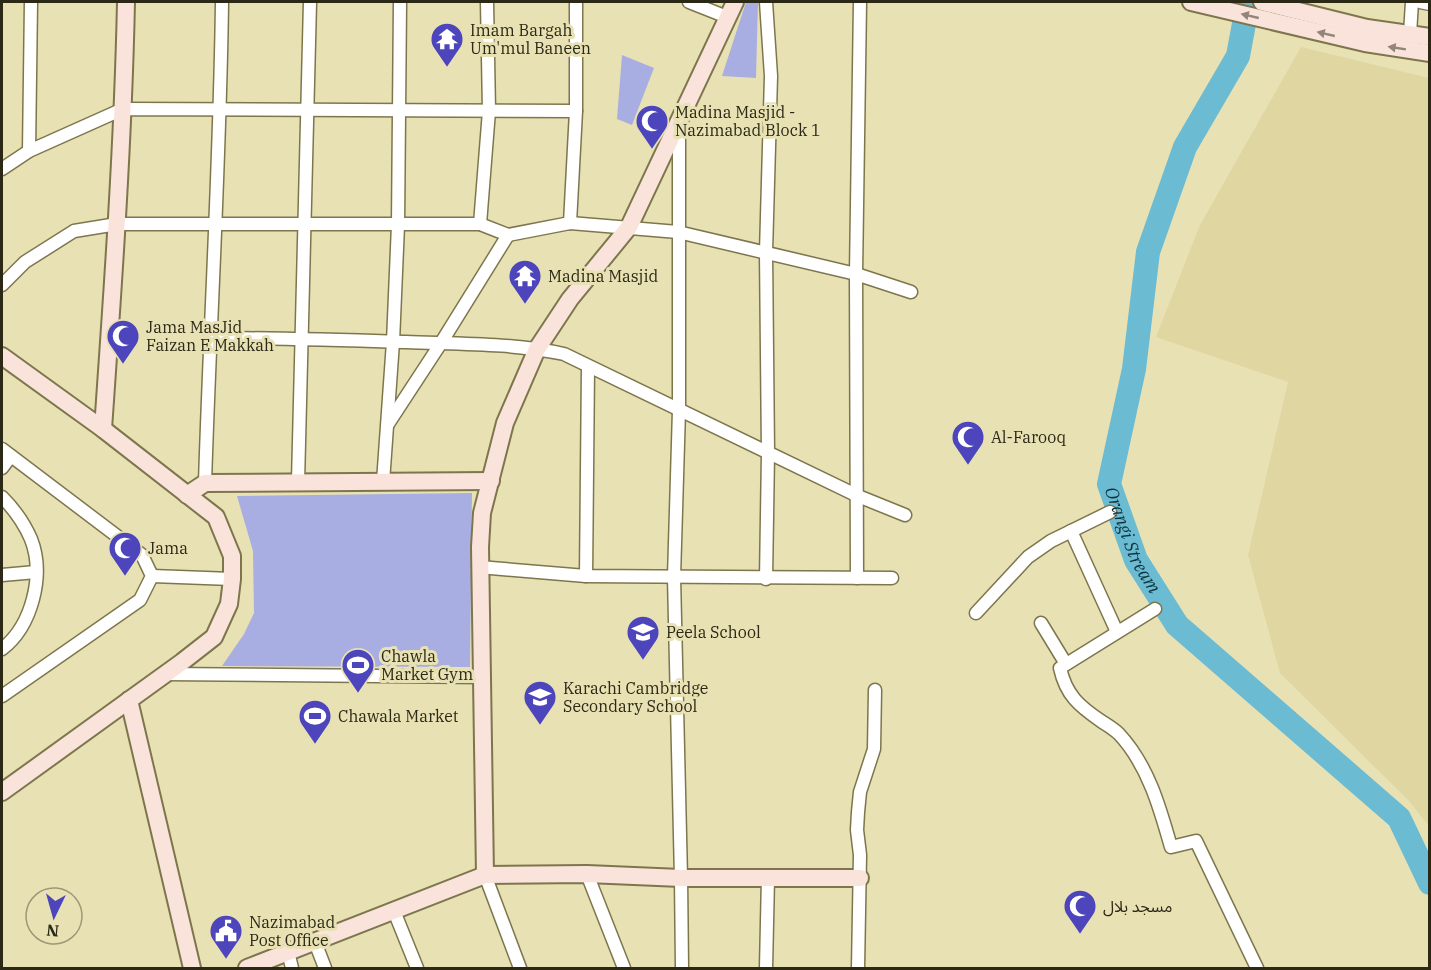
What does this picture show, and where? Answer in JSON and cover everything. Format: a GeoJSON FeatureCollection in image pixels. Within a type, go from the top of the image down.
{"type":"FeatureCollection","features":[{"type":"Feature","properties":{"kind":"street"},"geometry":{"type":"LineString","coordinates":[[29,151],[31,2]]}},
{"type":"Feature","properties":{"kind":"street"},"geometry":{"type":"LineString","coordinates":[[103,429],[117,224],[126,2]]}},
{"type":"Feature","properties":{"kind":"street"},"geometry":{"type":"LineString","coordinates":[[205,483],[221,108],[222,2]]}},
{"type":"Feature","properties":{"kind":"street"},"geometry":{"type":"LineString","coordinates":[[298,482],[310,2]]}},
{"type":"Feature","properties":{"kind":"street"},"geometry":{"type":"LineString","coordinates":[[383,482],[393,342],[398,225],[400,2]]}},
{"type":"Feature","properties":{"kind":"street"},"geometry":{"type":"LineString","coordinates":[[480,224],[489,111],[487,2]]}},
{"type":"Feature","properties":{"kind":"street"},"geometry":{"type":"LineString","coordinates":[[570,224],[576,111],[576,2]]}},
{"type":"Feature","properties":{"kind":"street"},"geometry":{"type":"LineString","coordinates":[[689,2],[727,17]]}},
{"type":"Feature","properties":{"kind":"street"},"geometry":{"type":"LineString","coordinates":[[520,969],[485,875],[479,567],[482,513],[505,423],[537,349],[570,299],[628,227],[735,2]]}},
{"type":"Feature","properties":{"kind":"street"},"geometry":{"type":"LineString","coordinates":[[766,2],[771,76],[766,252],[768,453],[766,579]]}},
{"type":"Feature","properties":{"kind":"street"},"geometry":{"type":"LineString","coordinates":[[857,578],[856,274],[860,2]]}},
{"type":"Feature","properties":{"kind":"street"},"geometry":{"type":"LineString","coordinates":[[1191,2],[1214,8],[1289,16],[1430,53]]}},
{"type":"Feature","properties":{"kind":"street"},"geometry":{"type":"LineString","coordinates":[[1262,2],[1289,16]]}},
{"type":"Feature","properties":{"kind":"street"},"geometry":{"type":"LineString","coordinates":[[1410,34],[1412,2]]}},
{"type":"Feature","properties":{"kind":"street"},"geometry":{"type":"LineString","coordinates":[[1420,2],[1430,4]]}},
{"type":"Feature","properties":{"kind":"street"},"geometry":{"type":"LineString","coordinates":[[1366,35],[1410,34],[1430,37]]}},
{"type":"Feature","properties":{"kind":"street"},"geometry":{"type":"LineString","coordinates":[[2,169],[29,151],[123,109],[576,111]]}},
{"type":"Feature","properties":{"kind":"street"},"geometry":{"type":"LineString","coordinates":[[679,123],[679,410],[674,577],[682,969]]}},
{"type":"Feature","properties":{"kind":"street"},"geometry":{"type":"LineString","coordinates":[[2,285],[25,262],[74,231],[117,224],[480,224],[508,235],[570,224],[678,232],[856,274],[911,292]]}},
{"type":"Feature","properties":{"kind":"street"},"geometry":{"type":"LineString","coordinates":[[387,426],[508,235]]}},
{"type":"Feature","properties":{"kind":"street"},"geometry":{"type":"LineString","coordinates":[[210,338],[301,338],[441,343],[537,349],[564,354],[858,496],[905,515]]}},
{"type":"Feature","properties":{"kind":"street"},"geometry":{"type":"LineString","coordinates":[[2,356],[103,429],[216,517],[232,556],[229,604],[214,637],[2,792]]}},
{"type":"Feature","properties":{"kind":"street"},"geometry":{"type":"LineString","coordinates":[[586,576],[588,367]]}},
{"type":"Feature","properties":{"kind":"street"},"geometry":{"type":"LineString","coordinates":[[2,468],[6,452],[142,555],[152,576]]}},
{"type":"Feature","properties":{"kind":"street"},"geometry":{"type":"LineString","coordinates":[[187,495],[205,483],[491,481]]}},
{"type":"Feature","properties":{"kind":"street"},"geometry":{"type":"LineString","coordinates":[[2,497],[18,517],[32,541],[36,572],[32,607],[16,636],[2,649]]}},
{"type":"Feature","properties":{"kind":"street"},"geometry":{"type":"LineString","coordinates":[[976,613],[1028,557],[1071,531],[1110,512]]}},
{"type":"Feature","properties":{"kind":"street"},"geometry":{"type":"LineString","coordinates":[[1071,531],[1117,632]]}},
{"type":"Feature","properties":{"kind":"street"},"geometry":{"type":"LineString","coordinates":[[479,567],[586,576],[766,579],[892,578]]}},
{"type":"Feature","properties":{"kind":"street"},"geometry":{"type":"LineString","coordinates":[[2,575],[36,572]]}},
{"type":"Feature","properties":{"kind":"street"},"geometry":{"type":"LineString","coordinates":[[152,576],[232,579]]}},
{"type":"Feature","properties":{"kind":"street"},"geometry":{"type":"LineString","coordinates":[[2,679],[5,694],[140,600],[152,576]]}},
{"type":"Feature","properties":{"kind":"street"},"geometry":{"type":"LineString","coordinates":[[1155,609],[1060,668],[1061,673],[1074,701],[1118,733],[1133,752],[1157,799],[1171,847],[1196,841],[1257,969]]}},
{"type":"Feature","properties":{"kind":"street"},"geometry":{"type":"LineString","coordinates":[[1041,623],[1066,664]]}},
{"type":"Feature","properties":{"kind":"street"},"geometry":{"type":"LineString","coordinates":[[165,675],[482,677]]}},
{"type":"Feature","properties":{"kind":"street"},"geometry":{"type":"LineString","coordinates":[[858,969],[860,878],[858,812],[860,792],[874,749],[875,690]]}},
{"type":"Feature","properties":{"kind":"street"},"geometry":{"type":"LineString","coordinates":[[129,700],[192,969]]}},
{"type":"Feature","properties":{"kind":"street"},"geometry":{"type":"LineString","coordinates":[[587,874],[624,969]]}},
{"type":"Feature","properties":{"kind":"street"},"geometry":{"type":"LineString","coordinates":[[247,969],[290,960],[315,942],[485,875],[587,874],[681,878],[860,878]]}},
{"type":"Feature","properties":{"kind":"street"},"geometry":{"type":"LineString","coordinates":[[766,969],[768,877]]}},
{"type":"Feature","properties":{"kind":"street"},"geometry":{"type":"LineString","coordinates":[[394,911],[417,969]]}},
{"type":"Feature","properties":{"kind":"street"},"geometry":{"type":"LineString","coordinates":[[315,942],[325,969]]}},
{"type":"Feature","properties":{"kind":"shaded area"},"geometry":{"type":"Polygon","coordinates":[[[746,2],[758,2],[756,78],[722,76],[746,2]]]}},
{"type":"Feature","properties":{"kind":"shaded area"},"geometry":{"type":"Polygon","coordinates":[[[1301,47],[1429,78],[1429,826],[1409,801],[1280,673],[1248,555],[1288,382],[1156,337],[1200,225],[1301,47]]]}},
{"type":"Feature","properties":{"kind":"shaded area"},"geometry":{"type":"Polygon","coordinates":[[[622,55],[654,68],[632,125],[617,119],[622,55]]]}},
{"type":"Feature","properties":{"kind":"shaded area"},"geometry":{"type":"Polygon","coordinates":[[[472,493],[470,667],[222,666],[244,634],[254,613],[253,551],[237,496],[472,493]]]}},
{"type":"Feature","properties":{"kind":"waterway","name":"Orangi Stream"},"geometry":{"type":"LineString","coordinates":[[1248,2],[1238,56],[1185,147],[1148,252],[1134,369],[1109,484],[1136,560],[1177,625],[1399,818],[1430,883]]}},
{"type":"Feature","properties":{"kind":"place","name":"Imam Bargah Um'mul Baneen"},"geometry":{"type":"Point","coordinates":[447,68]}},
{"type":"Feature","properties":{"kind":"place","name":"Madina Masjid - Nazimabad Block 1"},"geometry":{"type":"Point","coordinates":[652,150]}},
{"type":"Feature","properties":{"kind":"place","name":"Madina Masjid"},"geometry":{"type":"Point","coordinates":[525,305]}},
{"type":"Feature","properties":{"kind":"place","name":"Jama MasJid Faizan E Makkah"},"geometry":{"type":"Point","coordinates":[123,365]}},
{"type":"Feature","properties":{"kind":"place","name":"Al-Farooq"},"geometry":{"type":"Point","coordinates":[968,466]}},
{"type":"Feature","properties":{"kind":"place","name":"Jama"},"geometry":{"type":"Point","coordinates":[125,577]}},
{"type":"Feature","properties":{"kind":"place","name":"Peela School"},"geometry":{"type":"Point","coordinates":[643,661]}},
{"type":"Feature","properties":{"kind":"place","name":"Chawla Market Gym"},"geometry":{"type":"Point","coordinates":[358,694]}},
{"type":"Feature","properties":{"kind":"place","name":"Karachi Cambridge Secondary School"},"geometry":{"type":"Point","coordinates":[540,726]}},
{"type":"Feature","properties":{"kind":"place","name":"Chawala Market"},"geometry":{"type":"Point","coordinates":[315,745]}},
{"type":"Feature","properties":{"kind":"place","name":"مسجد بلال"},"geometry":{"type":"Point","coordinates":[1080,935]}},
{"type":"Feature","properties":{"kind":"place","name":"Nazimabad Post Office"},"geometry":{"type":"Point","coordinates":[226,960]}}]}
